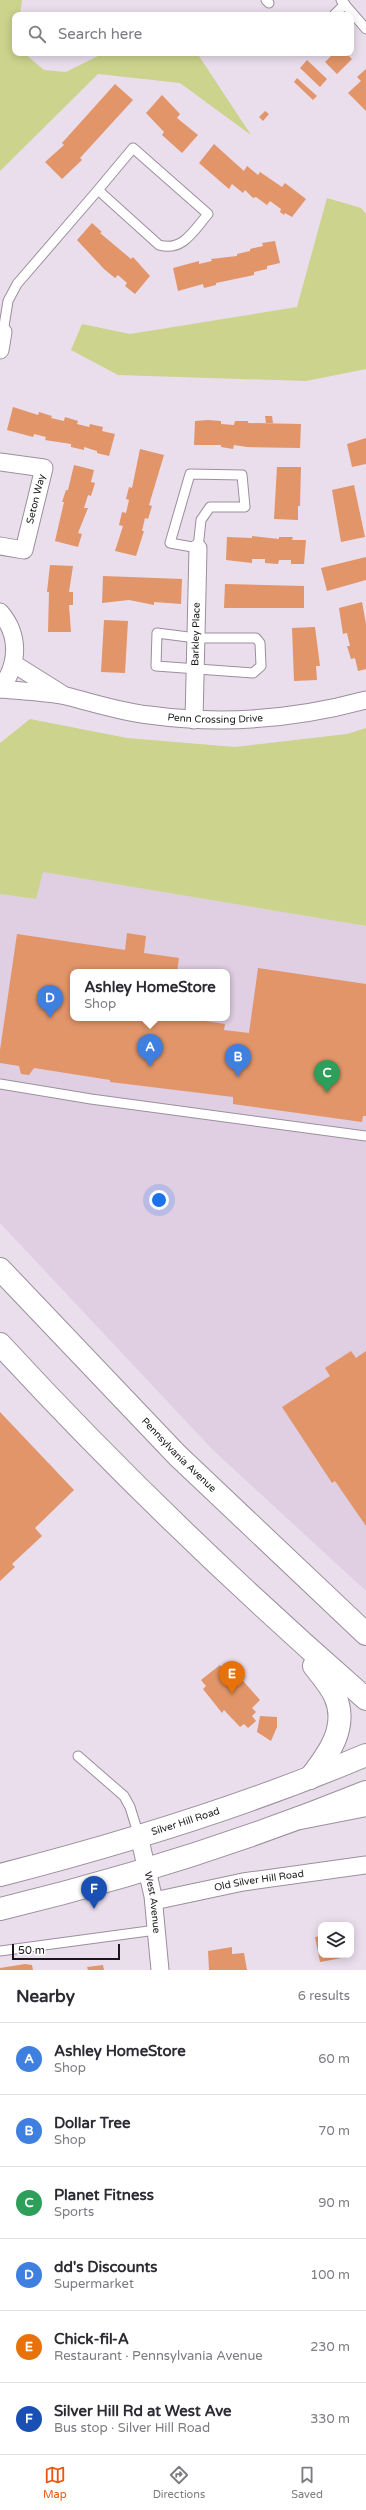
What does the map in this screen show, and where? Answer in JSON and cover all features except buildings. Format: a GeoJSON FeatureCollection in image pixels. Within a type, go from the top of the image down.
{"type":"FeatureCollection","features":[{"type":"Feature","properties":{"kind":"main road","name":"Pennsylvania Avenue"},"geometry":{"type":"LineString","coordinates":[[0,1269],[151,1429],[307,1580],[366,1634]]}},
{"type":"Feature","properties":{"kind":"main road"},"geometry":{"type":"LineString","coordinates":[[0,1344],[116,1464],[286,1630],[366,1699]]}},
{"type":"Feature","properties":{"kind":"main road"},"geometry":{"type":"LineString","coordinates":[[307,1580],[366,1618]]}},
{"type":"Feature","properties":{"kind":"main road"},"geometry":{"type":"LineString","coordinates":[[286,1630],[330,1687],[339,1711],[339,1727],[332,1746],[310,1778]]}},
{"type":"Feature","properties":{"kind":"main road","name":"Silver Hill Road"},"geometry":{"type":"LineString","coordinates":[[0,1875],[139,1836],[310,1778],[366,1755]]}},
{"type":"Feature","properties":{"kind":"main road"},"geometry":{"type":"LineString","coordinates":[[0,1909],[148,1869],[300,1818],[366,1792]]}},
{"type":"Feature","properties":{"kind":"main road"},"geometry":{"type":"LineString","coordinates":[[300,1818],[366,1805]]}},
{"type":"Feature","properties":{"kind":"street"},"geometry":{"type":"LineString","coordinates":[[0,350],[1,332]]}},
{"type":"Feature","properties":{"kind":"street","name":"Seton Way"},"geometry":{"type":"LineString","coordinates":[[0,462],[44,468],[24,550],[0,546]]}},
{"type":"Feature","properties":{"kind":"street","name":"Barkley Place"},"geometry":{"type":"LineString","coordinates":[[194,720],[198,548]]}},
{"type":"Feature","properties":{"kind":"street"},"geometry":{"type":"LineString","coordinates":[[0,612],[12,633],[14,664]]}},
{"type":"Feature","properties":{"kind":"street","name":"Penn Crossing Drive"},"geometry":{"type":"LineString","coordinates":[[66,696],[14,664],[0,689],[66,696],[103,707],[147,715],[194,720],[255,719],[298,715],[366,700]]}},
{"type":"Feature","properties":{"kind":"street","name":"West Avenue"},"geometry":{"type":"LineString","coordinates":[[139,1836],[148,1869],[154,1901],[160,1970]]}},
{"type":"Feature","properties":{"kind":"street","name":"Old Silver Hill Road"},"geometry":{"type":"LineString","coordinates":[[154,1901],[243,1882],[366,1865]]}},
{"type":"Feature","properties":{"kind":"lane"},"geometry":{"type":"LineString","coordinates":[[336,12],[343,2],[352,12]]}},
{"type":"Feature","properties":{"kind":"lane"},"geometry":{"type":"LineString","coordinates":[[354,15],[366,29]]}},
{"type":"Feature","properties":{"kind":"lane"},"geometry":{"type":"LineString","coordinates":[[1,332],[8,301],[17,284],[133,148],[208,214],[181,245],[169,248],[159,245],[98,190]]}},
{"type":"Feature","properties":{"kind":"lane"},"geometry":{"type":"LineString","coordinates":[[190,474],[242,475],[245,507],[210,507],[201,520],[198,548],[170,543],[190,474]]}},
{"type":"Feature","properties":{"kind":"lane"},"geometry":{"type":"LineString","coordinates":[[157,633],[196,638],[256,638],[260,643],[261,666],[254,673],[156,666],[157,633]]}},
{"type":"Feature","properties":{"kind":"lane"},"geometry":{"type":"LineString","coordinates":[[0,1084],[91,1099],[366,1136]]}},
{"type":"Feature","properties":{"kind":"lane"},"geometry":{"type":"LineString","coordinates":[[78,1756],[124,1796],[130,1807],[139,1836]]}},
{"type":"Feature","properties":{"kind":"lane"},"geometry":{"type":"LineString","coordinates":[[0,1951],[156,1930]]}},
{"type":"Feature","properties":{"kind":"shaded area"},"geometry":{"type":"Polygon","coordinates":[[[43,872],[366,926],[366,1591],[213,1450],[0,1223],[0,894],[35,899],[43,872]]]}},
{"type":"Feature","properties":{"kind":"green space"},"geometry":{"type":"Polygon","coordinates":[[[0,0],[22,0],[20,12],[12,12],[12,56],[28,56],[44,70],[66,72],[98,56],[199,56],[251,135],[180,83],[98,74],[0,171],[0,0]]]}},
{"type":"Feature","properties":{"kind":"green space"},"geometry":{"type":"Polygon","coordinates":[[[327,198],[361,208],[366,214],[366,369],[306,381],[118,375],[71,350],[82,324],[130,334],[297,307],[327,198]]]}},
{"type":"Feature","properties":{"kind":"green space"},"geometry":{"type":"Polygon","coordinates":[[[30,719],[127,738],[235,747],[347,734],[366,728],[366,926],[43,872],[36,899],[0,894],[0,743],[30,719]]]}},
{"type":"Feature","properties":{"kind":"place","name":"dd's Discounts"},"geometry":{"type":"Point","coordinates":[50,1018]}},
{"type":"Feature","properties":{"kind":"place","name":"Ashley HomeStore"},"geometry":{"type":"Point","coordinates":[150,1067]}},
{"type":"Feature","properties":{"kind":"place","name":"Dollar Tree"},"geometry":{"type":"Point","coordinates":[238,1077]}},
{"type":"Feature","properties":{"kind":"place","name":"Planet Fitness"},"geometry":{"type":"Point","coordinates":[327,1093]}},
{"type":"Feature","properties":{"kind":"place","name":"Chick-fil-A"},"geometry":{"type":"Point","coordinates":[232,1694]}},
{"type":"Feature","properties":{"kind":"place","name":"Silver Hill Rd at West Ave"},"geometry":{"type":"Point","coordinates":[94,1909]}}]}
